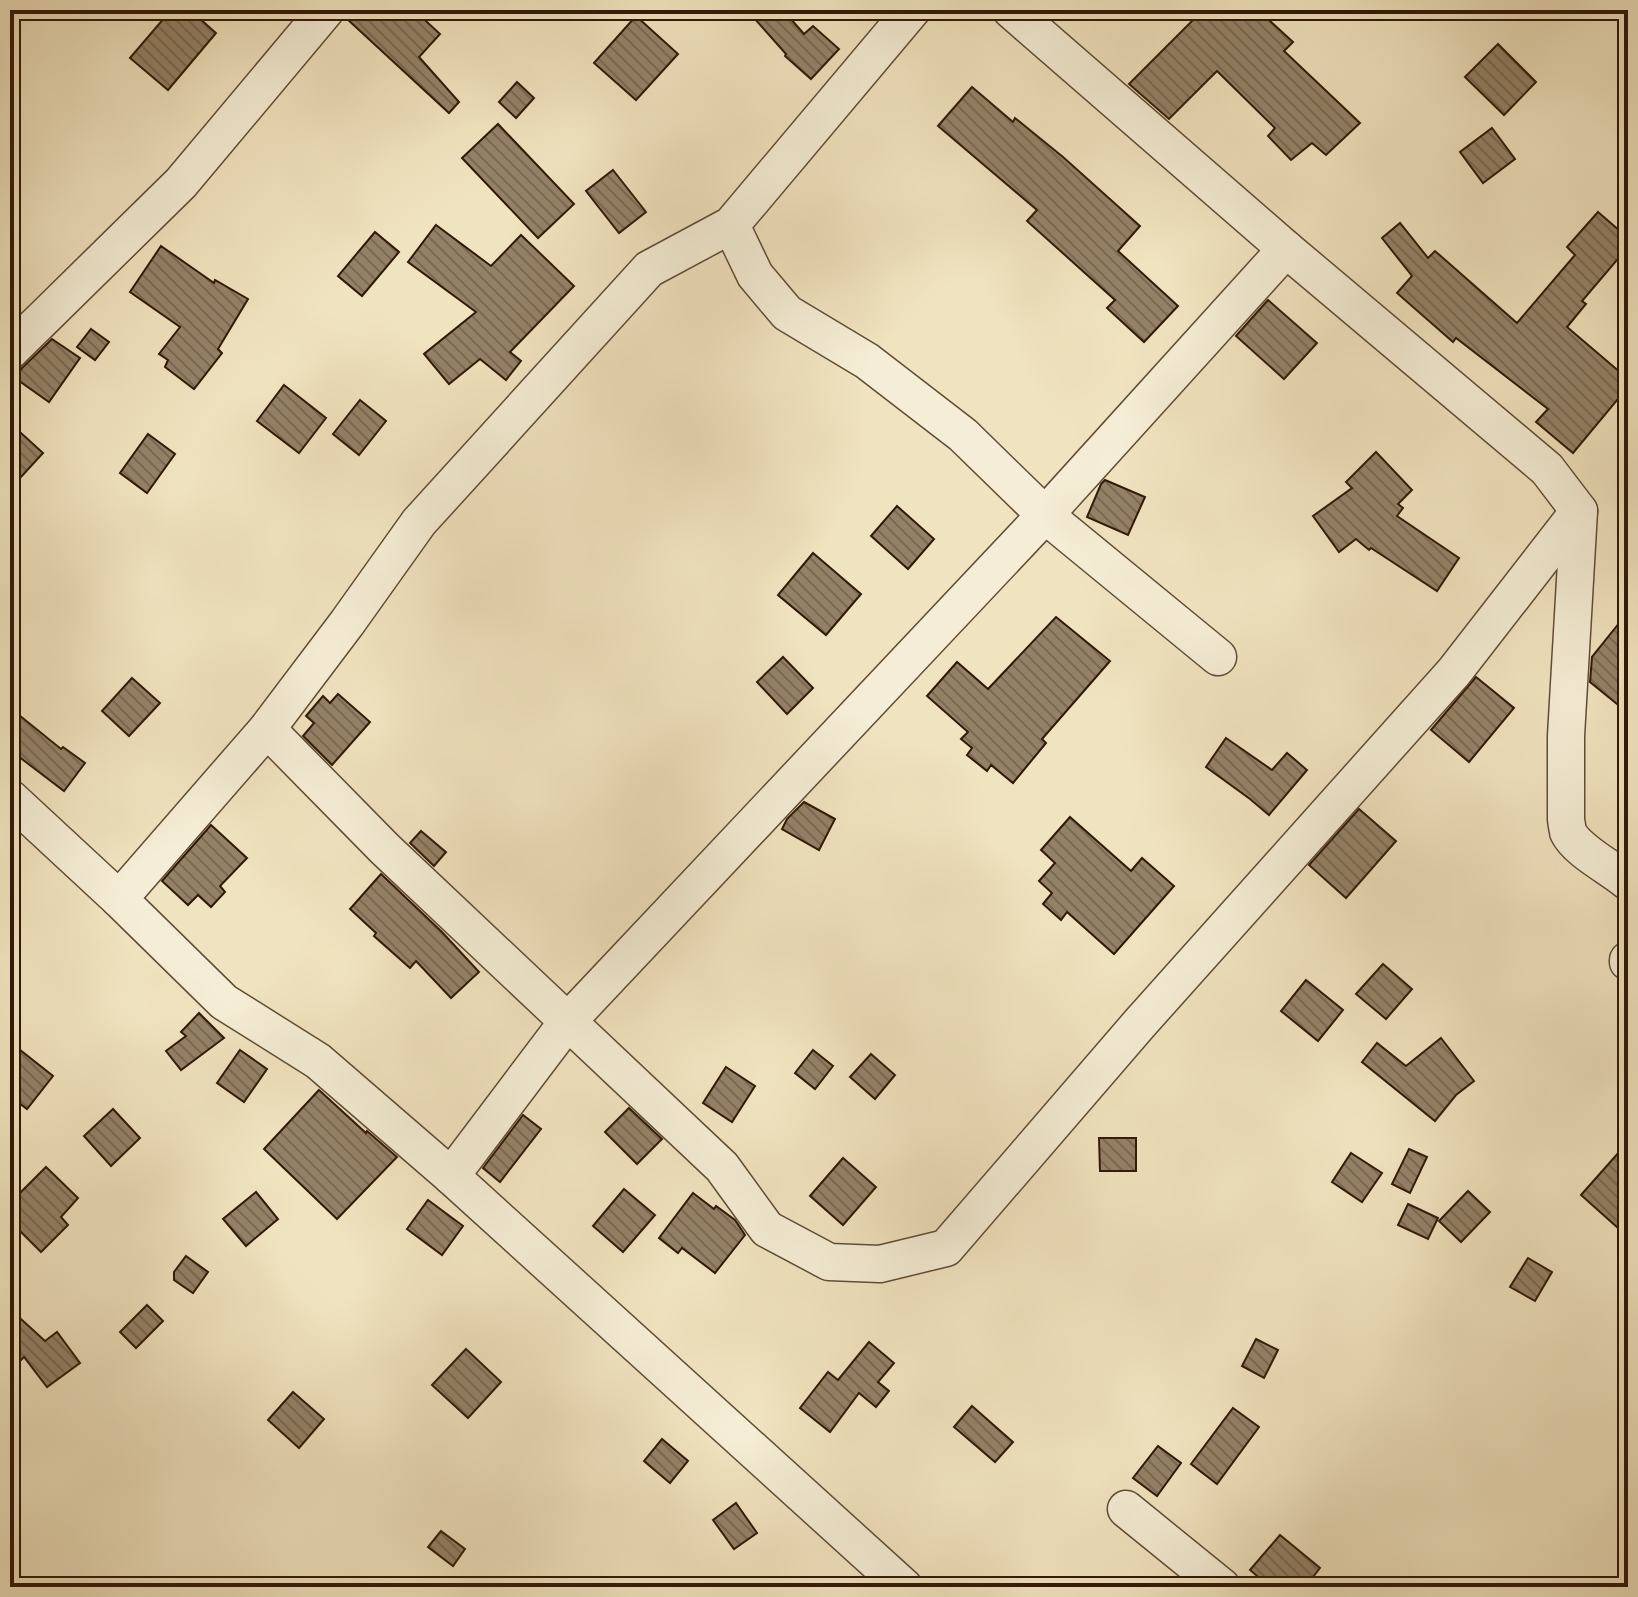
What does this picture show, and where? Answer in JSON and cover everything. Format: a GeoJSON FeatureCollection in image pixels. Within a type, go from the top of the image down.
{"type":"FeatureCollection","features":[{"type":"Feature","properties":{"kind":"street"},"geometry":{"type":"LineString","coordinates":[[10,351],[181,183],[326,10]]}},
{"type":"Feature","properties":{"kind":"street"},"geometry":{"type":"LineString","coordinates":[[119,899],[267,729],[419,522],[649,269],[731,225],[912,10]]}},
{"type":"Feature","properties":{"kind":"street"},"geometry":{"type":"LineString","coordinates":[[1011,10],[1286,249],[1547,469],[1579,511],[1566,736],[1566,819],[1568,832],[1580,847],[1628,882]]}},
{"type":"Feature","properties":{"kind":"street"},"geometry":{"type":"LineString","coordinates":[[731,225],[755,275],[787,313],[867,361],[963,435],[1045,515],[1218,657]]}},
{"type":"Feature","properties":{"kind":"street"},"geometry":{"type":"LineString","coordinates":[[451,1176],[568,1021],[1045,515],[1286,249]]}},
{"type":"Feature","properties":{"kind":"street"},"geometry":{"type":"LineString","coordinates":[[267,729],[385,849],[722,1167],[767,1229],[829,1262],[880,1264],[946,1248],[1140,1023],[1454,672],[1579,511]]}},
{"type":"Feature","properties":{"kind":"street"},"geometry":{"type":"LineString","coordinates":[[10,798],[224,1002],[318,1061],[451,1176],[904,1587]]}},
{"type":"Feature","properties":{"kind":"street"},"geometry":{"type":"LineString","coordinates":[[1126,1509],[1222,1587]]}},
{"type":"Feature","properties":{"kind":"building"},"geometry":{"type":"Polygon","coordinates":[[[171,10],[190,10],[216,33],[168,90],[130,58],[171,10]]]}},
{"type":"Feature","properties":{"kind":"building"},"geometry":{"type":"Polygon","coordinates":[[[346,10],[414,10],[440,34],[419,57],[459,102],[449,113],[345,17],[346,10]]]}},
{"type":"Feature","properties":{"kind":"building"},"geometry":{"type":"Polygon","coordinates":[[[747,10],[783,10],[804,34],[813,26],[839,49],[811,79],[785,56],[747,10]]]}},
{"type":"Feature","properties":{"kind":"building"},"geometry":{"type":"Polygon","coordinates":[[[1203,10],[1273,10],[1270,21],[1293,42],[1284,51],[1360,123],[1326,155],[1312,143],[1291,160],[1268,136],[1275,128],[1217,71],[1169,119],[1129,84],[1203,10]]]}},
{"type":"Feature","properties":{"kind":"building"},"geometry":{"type":"Polygon","coordinates":[[[636,16],[678,54],[636,100],[594,63],[636,16]]]}},
{"type":"Feature","properties":{"kind":"building"},"geometry":{"type":"Polygon","coordinates":[[[1498,44],[1536,82],[1504,115],[1465,77],[1498,44]]]}},
{"type":"Feature","properties":{"kind":"building"},"geometry":{"type":"Polygon","coordinates":[[[517,82],[534,98],[516,118],[499,102],[517,82]]]}},
{"type":"Feature","properties":{"kind":"building"},"geometry":{"type":"Polygon","coordinates":[[[972,87],[1013,122],[1015,118],[1063,157],[1140,226],[1118,251],[1178,306],[1144,342],[1107,308],[1115,300],[1027,221],[1037,210],[938,126],[972,87]]]}},
{"type":"Feature","properties":{"kind":"building"},"geometry":{"type":"Polygon","coordinates":[[[498,124],[574,204],[538,238],[462,158],[498,124]]]}},
{"type":"Feature","properties":{"kind":"building"},"geometry":{"type":"Polygon","coordinates":[[[1492,128],[1515,159],[1483,183],[1460,152],[1492,128]]]}},
{"type":"Feature","properties":{"kind":"building"},"geometry":{"type":"Polygon","coordinates":[[[613,170],[646,212],[619,233],[586,191],[613,170]]]}},
{"type":"Feature","properties":{"kind":"building"},"geometry":{"type":"Polygon","coordinates":[[[1598,212],[1628,238],[1628,247],[1582,301],[1586,304],[1567,327],[1628,379],[1628,387],[1573,453],[1536,422],[1548,409],[1456,338],[1453,342],[1397,293],[1412,276],[1382,238],[1400,223],[1428,258],[1435,251],[1517,323],[1575,255],[1567,247],[1598,212]]]}},
{"type":"Feature","properties":{"kind":"building"},"geometry":{"type":"Polygon","coordinates":[[[436,225],[491,266],[521,235],[574,286],[510,352],[521,361],[506,380],[480,359],[449,384],[424,354],[476,312],[408,262],[436,225]]]}},
{"type":"Feature","properties":{"kind":"building"},"geometry":{"type":"Polygon","coordinates":[[[375,232],[399,252],[362,296],[338,276],[375,232]]]}},
{"type":"Feature","properties":{"kind":"building"},"geometry":{"type":"Polygon","coordinates":[[[161,246],[214,283],[215,280],[248,299],[218,349],[222,353],[194,389],[165,367],[168,360],[159,354],[180,327],[130,292],[161,246]]]}},
{"type":"Feature","properties":{"kind":"building"},"geometry":{"type":"Polygon","coordinates":[[[1268,300],[1317,343],[1284,379],[1236,336],[1268,300]]]}},
{"type":"Feature","properties":{"kind":"building"},"geometry":{"type":"Polygon","coordinates":[[[91,329],[109,342],[95,360],[77,347],[91,329]]]}},
{"type":"Feature","properties":{"kind":"building"},"geometry":{"type":"Polygon","coordinates":[[[52,339],[80,358],[49,402],[15,378],[52,339]]]}},
{"type":"Feature","properties":{"kind":"building"},"geometry":{"type":"Polygon","coordinates":[[[284,385],[326,418],[299,453],[257,421],[284,385]]]}},
{"type":"Feature","properties":{"kind":"building"},"geometry":{"type":"Polygon","coordinates":[[[360,400],[386,421],[359,455],[333,434],[360,400]]]}},
{"type":"Feature","properties":{"kind":"building"},"geometry":{"type":"Polygon","coordinates":[[[10,423],[43,453],[10,489],[10,423]]]}},
{"type":"Feature","properties":{"kind":"building"},"geometry":{"type":"Polygon","coordinates":[[[148,434],[175,454],[147,493],[120,473],[148,434]]]}},
{"type":"Feature","properties":{"kind":"building"},"geometry":{"type":"Polygon","coordinates":[[[1376,452],[1412,490],[1398,504],[1403,508],[1397,516],[1459,558],[1437,591],[1356,539],[1339,552],[1313,516],[1352,488],[1346,482],[1376,452]]]}},
{"type":"Feature","properties":{"kind":"building"},"geometry":{"type":"Polygon","coordinates":[[[1105,480],[1145,497],[1128,535],[1087,517],[1105,480]]]}},
{"type":"Feature","properties":{"kind":"building"},"geometry":{"type":"Polygon","coordinates":[[[897,506],[934,539],[908,569],[871,536],[897,506]]]}},
{"type":"Feature","properties":{"kind":"building"},"geometry":{"type":"Polygon","coordinates":[[[813,553],[861,594],[826,635],[778,595],[813,553]]]}},
{"type":"Feature","properties":{"kind":"building"},"geometry":{"type":"Polygon","coordinates":[[[1628,612],[1628,713],[1590,682],[1592,657],[1628,612]]]}},
{"type":"Feature","properties":{"kind":"building"},"geometry":{"type":"Polygon","coordinates":[[[1056,617],[1110,661],[1042,739],[1046,743],[1013,783],[991,765],[987,771],[967,755],[972,748],[961,739],[968,732],[927,696],[957,662],[988,689],[1056,617]]]}},
{"type":"Feature","properties":{"kind":"building"},"geometry":{"type":"Polygon","coordinates":[[[783,657],[813,688],[787,714],[757,682],[783,657]]]}},
{"type":"Feature","properties":{"kind":"building"},"geometry":{"type":"Polygon","coordinates":[[[1476,677],[1514,708],[1469,762],[1431,730],[1476,677]]]}},
{"type":"Feature","properties":{"kind":"building"},"geometry":{"type":"Polygon","coordinates":[[[132,678],[160,703],[129,736],[102,711],[132,678]]]}},
{"type":"Feature","properties":{"kind":"building"},"geometry":{"type":"Polygon","coordinates":[[[338,694],[370,722],[332,765],[303,736],[314,723],[306,716],[323,696],[330,703],[338,694]]]}},
{"type":"Feature","properties":{"kind":"building"},"geometry":{"type":"Polygon","coordinates":[[[19,715],[61,749],[63,747],[85,763],[64,791],[10,750],[10,726],[19,715]]]}},
{"type":"Feature","properties":{"kind":"building"},"geometry":{"type":"Polygon","coordinates":[[[1226,738],[1272,770],[1287,753],[1307,770],[1269,815],[1206,767],[1226,738]]]}},
{"type":"Feature","properties":{"kind":"building"},"geometry":{"type":"Polygon","coordinates":[[[804,802],[835,819],[819,850],[782,829],[787,819],[804,802]]]}},
{"type":"Feature","properties":{"kind":"building"},"geometry":{"type":"Polygon","coordinates":[[[1359,809],[1396,841],[1346,898],[1309,865],[1359,809]]]}},
{"type":"Feature","properties":{"kind":"building"},"geometry":{"type":"Polygon","coordinates":[[[1070,817],[1131,871],[1142,858],[1174,886],[1114,954],[1067,912],[1061,920],[1043,904],[1052,893],[1039,881],[1055,863],[1041,850],[1070,817]]]}},
{"type":"Feature","properties":{"kind":"building"},"geometry":{"type":"Polygon","coordinates":[[[211,825],[247,858],[220,886],[225,892],[211,907],[198,895],[188,905],[162,881],[211,825]]]}},
{"type":"Feature","properties":{"kind":"building"},"geometry":{"type":"Polygon","coordinates":[[[421,831],[446,852],[434,866],[410,843],[421,831]]]}},
{"type":"Feature","properties":{"kind":"building"},"geometry":{"type":"Polygon","coordinates":[[[381,874],[479,972],[451,998],[416,961],[410,968],[374,936],[376,933],[350,909],[381,874]]]}},
{"type":"Feature","properties":{"kind":"building"},"geometry":{"type":"Polygon","coordinates":[[[1383,964],[1412,989],[1386,1019],[1356,994],[1383,964]]]}},
{"type":"Feature","properties":{"kind":"building"},"geometry":{"type":"Polygon","coordinates":[[[1306,980],[1343,1010],[1318,1041],[1281,1011],[1306,980]]]}},
{"type":"Feature","properties":{"kind":"building"},"geometry":{"type":"Polygon","coordinates":[[[199,1013],[224,1038],[181,1070],[166,1051],[186,1036],[181,1032],[199,1013]]]}},
{"type":"Feature","properties":{"kind":"building"},"geometry":{"type":"Polygon","coordinates":[[[1441,1038],[1474,1081],[1456,1095],[1435,1121],[1362,1062],[1377,1043],[1406,1066],[1441,1038]]]}},
{"type":"Feature","properties":{"kind":"building"},"geometry":{"type":"Polygon","coordinates":[[[10,1042],[53,1076],[27,1109],[10,1096],[10,1042]]]}},
{"type":"Feature","properties":{"kind":"building"},"geometry":{"type":"Polygon","coordinates":[[[240,1050],[267,1069],[244,1102],[217,1083],[240,1050]]]}},
{"type":"Feature","properties":{"kind":"building"},"geometry":{"type":"Polygon","coordinates":[[[813,1050],[833,1066],[815,1089],[795,1073],[813,1050]]]}},
{"type":"Feature","properties":{"kind":"building"},"geometry":{"type":"Polygon","coordinates":[[[871,1054],[895,1075],[875,1099],[850,1077],[871,1054]]]}},
{"type":"Feature","properties":{"kind":"building"},"geometry":{"type":"Polygon","coordinates":[[[726,1067],[755,1086],[732,1122],[703,1103],[726,1067]]]}},
{"type":"Feature","properties":{"kind":"building"},"geometry":{"type":"Polygon","coordinates":[[[319,1090],[397,1157],[337,1219],[264,1149],[319,1090]]]}},
{"type":"Feature","properties":{"kind":"building"},"geometry":{"type":"Polygon","coordinates":[[[629,1108],[662,1139],[637,1164],[605,1132],[629,1108]]]}},
{"type":"Feature","properties":{"kind":"building"},"geometry":{"type":"Polygon","coordinates":[[[113,1109],[140,1138],[111,1166],[84,1136],[113,1109]]]}},
{"type":"Feature","properties":{"kind":"building"},"geometry":{"type":"Polygon","coordinates":[[[523,1115],[541,1129],[500,1182],[483,1168],[523,1115]]]}},
{"type":"Feature","properties":{"kind":"building"},"geometry":{"type":"Polygon","coordinates":[[[1099,1138],[1136,1138],[1136,1171],[1100,1171],[1099,1138]]]}},
{"type":"Feature","properties":{"kind":"building"},"geometry":{"type":"Polygon","coordinates":[[[1628,1142],[1628,1237],[1581,1195],[1628,1142]]]}},
{"type":"Feature","properties":{"kind":"building"},"geometry":{"type":"Polygon","coordinates":[[[1409,1149],[1427,1157],[1410,1193],[1392,1184],[1409,1149]]]}},
{"type":"Feature","properties":{"kind":"building"},"geometry":{"type":"Polygon","coordinates":[[[1351,1153],[1382,1173],[1362,1202],[1332,1182],[1351,1153]]]}},
{"type":"Feature","properties":{"kind":"building"},"geometry":{"type":"Polygon","coordinates":[[[843,1158],[876,1187],[843,1225],[810,1196],[843,1158]]]}},
{"type":"Feature","properties":{"kind":"building"},"geometry":{"type":"Polygon","coordinates":[[[46,1167],[78,1198],[61,1217],[68,1225],[41,1252],[10,1221],[10,1203],[46,1167]]]}},
{"type":"Feature","properties":{"kind":"building"},"geometry":{"type":"Polygon","coordinates":[[[624,1189],[655,1215],[623,1252],[593,1226],[624,1189]]]}},
{"type":"Feature","properties":{"kind":"building"},"geometry":{"type":"Polygon","coordinates":[[[1468,1191],[1490,1212],[1461,1242],[1439,1221],[1468,1191]]]}},
{"type":"Feature","properties":{"kind":"building"},"geometry":{"type":"Polygon","coordinates":[[[256,1192],[278,1219],[246,1246],[223,1219],[256,1192]]]}},
{"type":"Feature","properties":{"kind":"building"},"geometry":{"type":"Polygon","coordinates":[[[693,1193],[735,1220],[745,1235],[715,1273],[682,1248],[678,1253],[659,1238],[693,1193]]]}},
{"type":"Feature","properties":{"kind":"building"},"geometry":{"type":"Polygon","coordinates":[[[428,1200],[463,1226],[442,1255],[407,1229],[428,1200]]]}},
{"type":"Feature","properties":{"kind":"building"},"geometry":{"type":"Polygon","coordinates":[[[1408,1204],[1438,1218],[1428,1239],[1398,1225],[1408,1204]]]}},
{"type":"Feature","properties":{"kind":"building"},"geometry":{"type":"Polygon","coordinates":[[[186,1256],[208,1272],[193,1293],[174,1280],[174,1272],[186,1256]]]}},
{"type":"Feature","properties":{"kind":"building"},"geometry":{"type":"Polygon","coordinates":[[[1528,1258],[1552,1272],[1535,1301],[1510,1287],[1528,1258]]]}},
{"type":"Feature","properties":{"kind":"building"},"geometry":{"type":"Polygon","coordinates":[[[147,1305],[163,1321],[136,1348],[120,1332],[147,1305]]]}},
{"type":"Feature","properties":{"kind":"building"},"geometry":{"type":"Polygon","coordinates":[[[10,1309],[45,1341],[57,1332],[80,1363],[47,1387],[24,1357],[10,1371],[10,1309]]]}},
{"type":"Feature","properties":{"kind":"building"},"geometry":{"type":"Polygon","coordinates":[[[1256,1339],[1278,1350],[1264,1378],[1242,1366],[1256,1339]]]}},
{"type":"Feature","properties":{"kind":"building"},"geometry":{"type":"Polygon","coordinates":[[[869,1342],[894,1363],[878,1382],[889,1391],[876,1407],[859,1393],[830,1432],[800,1408],[828,1372],[838,1380],[869,1342]]]}},
{"type":"Feature","properties":{"kind":"building"},"geometry":{"type":"Polygon","coordinates":[[[466,1349],[501,1382],[468,1418],[432,1385],[466,1349]]]}},
{"type":"Feature","properties":{"kind":"building"},"geometry":{"type":"Polygon","coordinates":[[[293,1392],[324,1419],[299,1448],[268,1420],[293,1392]]]}},
{"type":"Feature","properties":{"kind":"building"},"geometry":{"type":"Polygon","coordinates":[[[972,1406],[1013,1442],[995,1462],[954,1427],[972,1406]]]}},
{"type":"Feature","properties":{"kind":"building"},"geometry":{"type":"Polygon","coordinates":[[[1233,1408],[1259,1427],[1217,1484],[1191,1464],[1233,1408]]]}},
{"type":"Feature","properties":{"kind":"building"},"geometry":{"type":"Polygon","coordinates":[[[662,1439],[688,1461],[670,1483],[644,1461],[662,1439]]]}},
{"type":"Feature","properties":{"kind":"building"},"geometry":{"type":"Polygon","coordinates":[[[1158,1446],[1181,1463],[1157,1496],[1133,1478],[1158,1446]]]}},
{"type":"Feature","properties":{"kind":"building"},"geometry":{"type":"Polygon","coordinates":[[[736,1503],[757,1533],[734,1549],[713,1520],[736,1503]]]}},
{"type":"Feature","properties":{"kind":"building"},"geometry":{"type":"Polygon","coordinates":[[[441,1531],[465,1549],[453,1566],[428,1547],[441,1531]]]}},
{"type":"Feature","properties":{"kind":"building"},"geometry":{"type":"Polygon","coordinates":[[[1280,1535],[1320,1568],[1305,1587],[1270,1587],[1250,1570],[1280,1535]]]}}]}
